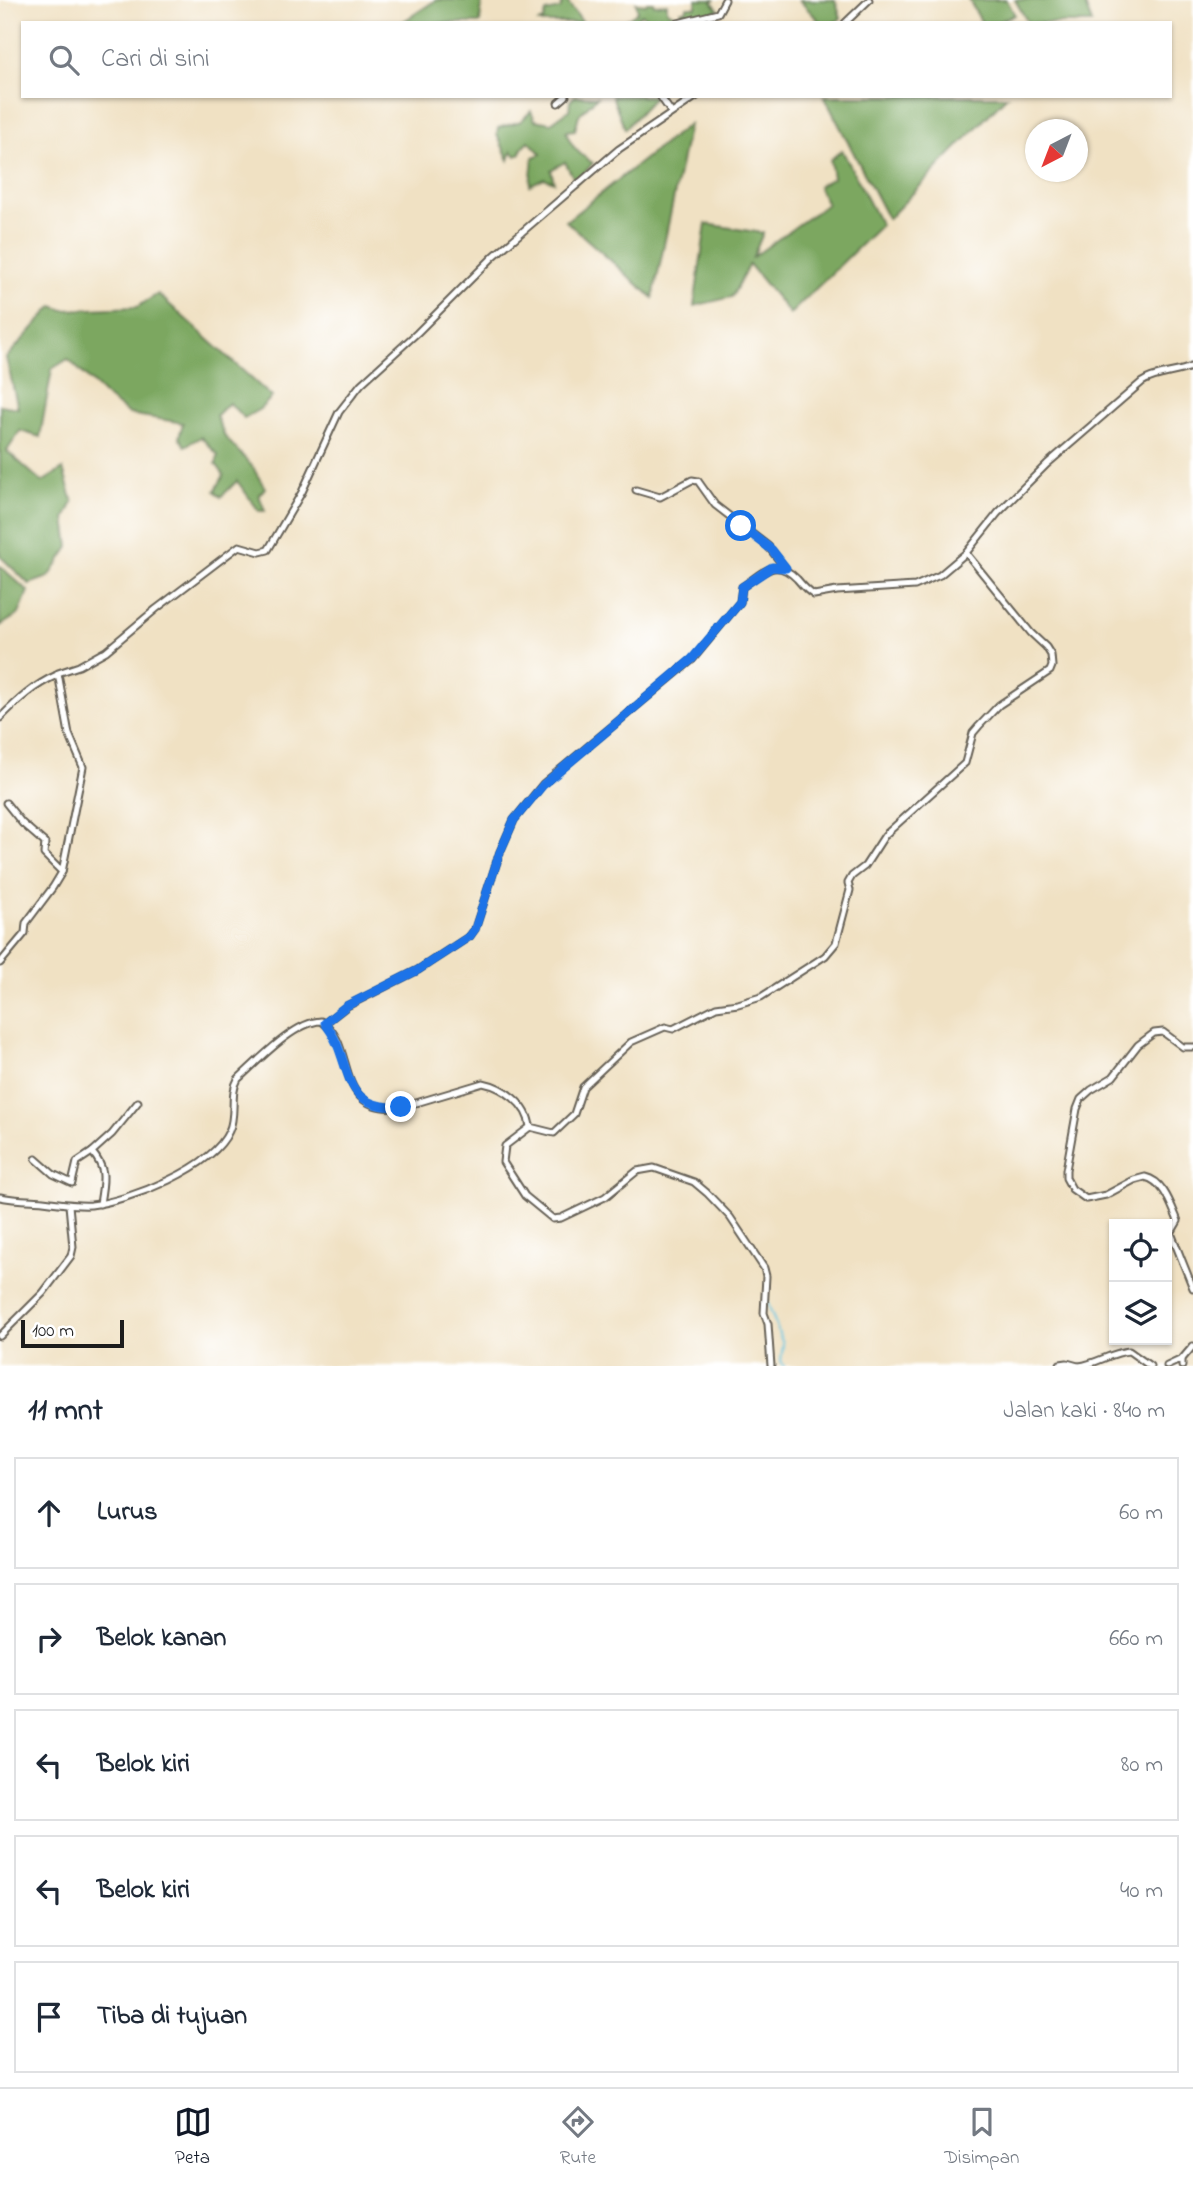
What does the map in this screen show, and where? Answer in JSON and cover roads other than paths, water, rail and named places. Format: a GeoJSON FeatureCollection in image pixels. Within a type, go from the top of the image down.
{"type":"FeatureCollection","features":[{"type":"Feature","properties":{"kind":"street"},"geometry":{"type":"LineString","coordinates":[[686,21],[718,13],[725,0]]}},
{"type":"Feature","properties":{"kind":"street"},"geometry":{"type":"LineString","coordinates":[[847,21],[869,0]]}},
{"type":"Feature","properties":{"kind":"street"},"geometry":{"type":"LineString","coordinates":[[558,103],[564,98]]}},
{"type":"Feature","properties":{"kind":"street"},"geometry":{"type":"LineString","coordinates":[[661,98],[671,112]]}},
{"type":"Feature","properties":{"kind":"street"},"geometry":{"type":"LineString","coordinates":[[0,718],[35,686],[106,651],[239,546],[260,552],[268,550],[302,492],[339,412],[361,384],[494,256],[619,149],[694,98]]}},
{"type":"Feature","properties":{"kind":"street"},"geometry":{"type":"LineString","coordinates":[[636,490],[660,497],[692,480],[698,481],[715,505],[772,550],[808,591],[816,595],[921,584],[940,575],[966,553],[998,513],[1047,464],[1142,382],[1152,376],[1183,371],[1193,366]]}},
{"type":"Feature","properties":{"kind":"street"},"geometry":{"type":"LineString","coordinates":[[327,1021],[355,1091],[371,1104],[406,1106],[483,1083],[495,1085],[507,1092],[521,1107],[534,1128],[554,1133],[577,1110],[583,1087],[635,1039],[665,1027],[673,1029],[716,1007],[761,997],[825,956],[836,943],[850,890],[848,883],[852,876],[865,866],[886,835],[965,763],[973,733],[999,705],[1050,671],[1052,666],[1051,655],[1045,647],[966,553]]}},
{"type":"Feature","properties":{"kind":"street"},"geometry":{"type":"LineString","coordinates":[[0,1197],[69,1205],[100,1204],[178,1177],[212,1152],[229,1132],[234,1114],[235,1084],[238,1079],[309,1022],[327,1021],[346,1006],[418,970],[470,936],[475,929],[500,852],[514,820],[543,785],[692,659],[740,602],[742,587],[772,567],[786,568]]}},
{"type":"Feature","properties":{"kind":"street"},"geometry":{"type":"LineString","coordinates":[[0,963],[25,933],[26,922],[62,872],[83,767],[69,734],[65,701],[57,675]]}},
{"type":"Feature","properties":{"kind":"street"},"geometry":{"type":"LineString","coordinates":[[6,803],[22,823],[46,844],[44,854],[62,872]]}},
{"type":"Feature","properties":{"kind":"street"},"geometry":{"type":"LineString","coordinates":[[1193,1047],[1183,1047],[1163,1032],[1154,1033],[1132,1050],[1113,1077],[1085,1094],[1077,1109],[1066,1178],[1079,1196],[1093,1200],[1145,1177],[1157,1182],[1165,1192],[1178,1221],[1171,1233],[1193,1288]]}},
{"type":"Feature","properties":{"kind":"street"},"geometry":{"type":"LineString","coordinates":[[36,1158],[53,1174],[72,1184],[80,1158],[92,1152],[112,1134],[138,1102]]}},
{"type":"Feature","properties":{"kind":"street"},"geometry":{"type":"LineString","coordinates":[[534,1128],[505,1146],[503,1162],[525,1196],[553,1219],[561,1218],[606,1197],[628,1175],[649,1167],[692,1181],[715,1198],[766,1272],[764,1313],[768,1324],[771,1366]]}},
{"type":"Feature","properties":{"kind":"street"},"geometry":{"type":"LineString","coordinates":[[92,1152],[103,1166],[104,1172],[100,1204]]}},
{"type":"Feature","properties":{"kind":"street"},"geometry":{"type":"LineString","coordinates":[[0,1336],[35,1302],[71,1256],[73,1247],[69,1205]]}},
{"type":"Feature","properties":{"kind":"street"},"geometry":{"type":"LineString","coordinates":[[1167,1366],[1182,1359],[1193,1346]]}},
{"type":"Feature","properties":{"kind":"street"},"geometry":{"type":"LineString","coordinates":[[1060,1364],[1091,1365],[1129,1351],[1150,1366]]}},
{"type":"Feature","properties":{"kind":"street"},"geometry":{"type":"LineString","coordinates":[[1182,1359],[1182,1366]]}},
{"type":"Feature","properties":{"kind":"waterway"},"geometry":{"type":"LineString","coordinates":[[767,1301],[783,1344],[781,1361],[784,1366]]}}]}
